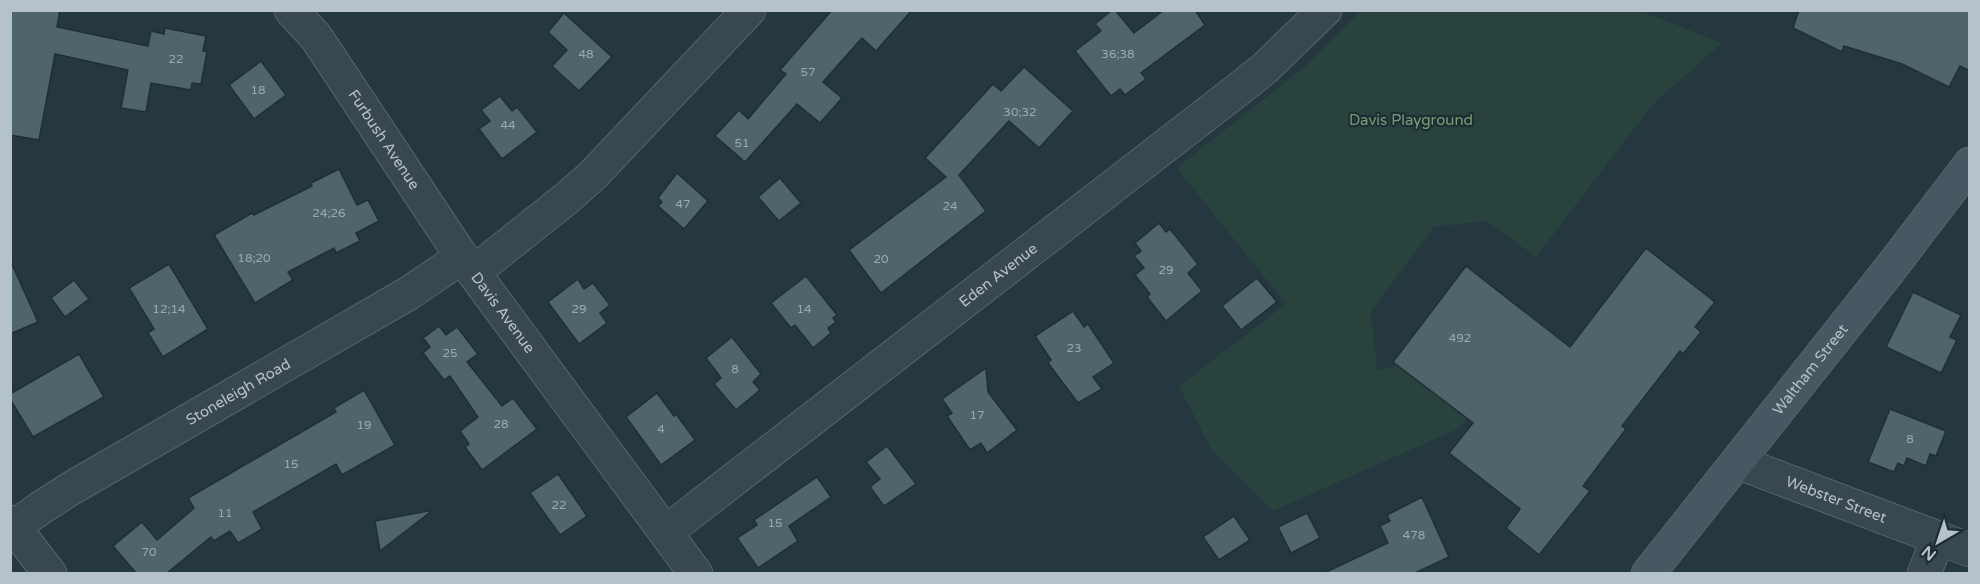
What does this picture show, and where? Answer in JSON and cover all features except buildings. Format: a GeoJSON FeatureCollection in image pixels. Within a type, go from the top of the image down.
{"type":"FeatureCollection","features":[{"type":"Feature","properties":{"kind":"main road","name":"Waltham Street"},"geometry":{"type":"LineString","coordinates":[[1648,573],[1890,269],[1970,164]]}},
{"type":"Feature","properties":{"kind":"street","name":"Furbush Avenue"},"geometry":{"type":"LineString","coordinates":[[291,10],[316,37],[468,265]]}},
{"type":"Feature","properties":{"kind":"street","name":"Davis Avenue"},"geometry":{"type":"LineString","coordinates":[[696,573],[468,265],[567,198],[593,175],[749,10]]}},
{"type":"Feature","properties":{"kind":"street","name":"Eden Avenue"},"geometry":{"type":"LineString","coordinates":[[666,532],[1235,92],[1264,69],[1325,10]]}},
{"type":"Feature","properties":{"kind":"street","name":"Stoneleigh Road"},"geometry":{"type":"LineString","coordinates":[[12,525],[70,489],[409,293],[468,265]]}},
{"type":"Feature","properties":{"kind":"street","name":"Webster Street"},"geometry":{"type":"LineString","coordinates":[[1737,462],[1970,550]]}},
{"type":"Feature","properties":{"kind":"street"},"geometry":{"type":"LineString","coordinates":[[12,525],[50,573]]}},
{"type":"Feature","properties":{"kind":"street"},"geometry":{"type":"LineString","coordinates":[[1924,573],[1938,538]]}},
{"type":"Feature","properties":{"kind":"green space","name":"Davis Playground"},"geometry":{"type":"Polygon","coordinates":[[[1361,11],[1641,11],[1722,43],[1653,104],[1536,257],[1487,221],[1434,227],[1371,311],[1377,370],[1400,366],[1467,418],[1460,428],[1273,511],[1211,449],[1179,386],[1286,304],[1177,168],[1309,63],[1361,11]]]}}]}
